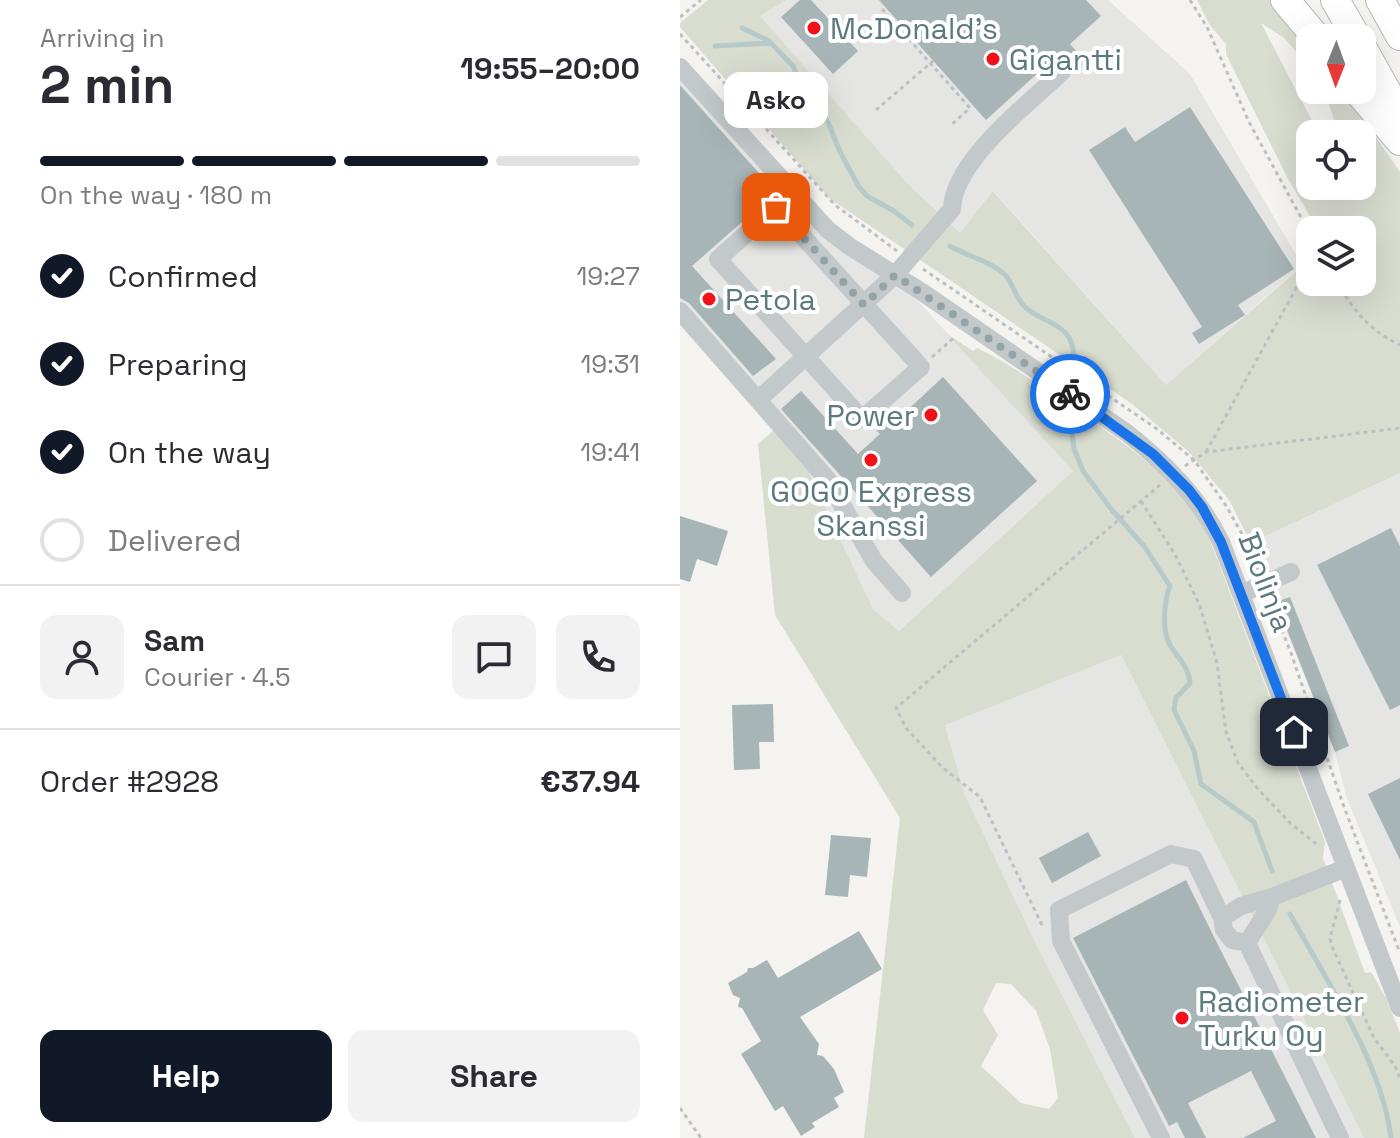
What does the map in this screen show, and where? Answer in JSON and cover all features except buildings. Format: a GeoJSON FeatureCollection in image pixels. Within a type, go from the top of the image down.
{"type":"FeatureCollection","features":[{"type":"Feature","properties":{"kind":"highway"},"geometry":{"type":"LineString","coordinates":[[1285,0],[1305,24]]}},
{"type":"Feature","properties":{"kind":"highway"},"geometry":{"type":"LineString","coordinates":[[1335,0],[1349,24]]}},
{"type":"Feature","properties":{"kind":"highway"},"geometry":{"type":"LineString","coordinates":[[1380,0],[1400,36]]}},
{"type":"Feature","properties":{"kind":"highway"},"geometry":{"type":"LineString","coordinates":[[1376,72],[1400,115]]}},
{"type":"Feature","properties":{"kind":"highway"},"geometry":{"type":"LineString","coordinates":[[1369,104],[1400,141]]}},
{"type":"Feature","properties":{"kind":"street","name":"Biolinja"},"geometry":{"type":"LineString","coordinates":[[680,67],[828,230],[1127,433],[1189,490],[1208,516],[1221,542],[1400,1008]]}},
{"type":"Feature","properties":{"kind":"street"},"geometry":{"type":"LineString","coordinates":[[759,399],[864,305],[910,259],[952,209],[952,196],[977,153],[1062,72]]}},
{"type":"Feature","properties":{"kind":"street"},"geometry":{"type":"LineString","coordinates":[[776,207],[921,367],[862,419],[807,357],[718,259],[776,207]]}},
{"type":"Feature","properties":{"kind":"street"},"geometry":{"type":"LineString","coordinates":[[680,311],[828,480],[874,561],[902,593]]}},
{"type":"Feature","properties":{"kind":"street"},"geometry":{"type":"LineString","coordinates":[[1241,594],[1291,572]]}},
{"type":"Feature","properties":{"kind":"street"},"geometry":{"type":"LineString","coordinates":[[1161,1138],[1061,941],[1059,910],[1171,854],[1194,859],[1222,918],[1224,930],[1232,940],[1247,943]]}},
{"type":"Feature","properties":{"kind":"street"},"geometry":{"type":"LineString","coordinates":[[1222,918],[1241,906],[1346,868]]}},
{"type":"Feature","properties":{"kind":"street"},"geometry":{"type":"LineString","coordinates":[[1247,943],[1268,910],[1272,897]]}},
{"type":"Feature","properties":{"kind":"street"},"geometry":{"type":"LineString","coordinates":[[1247,943],[1340,1138]]}},
{"type":"Feature","properties":{"kind":"path"},"geometry":{"type":"LineString","coordinates":[[680,17],[701,0]]}},
{"type":"Feature","properties":{"kind":"path"},"geometry":{"type":"LineString","coordinates":[[1190,0],[1207,27],[1249,122],[1300,216]]}},
{"type":"Feature","properties":{"kind":"path"},"geometry":{"type":"LineString","coordinates":[[882,9],[970,108],[951,125]]}},
{"type":"Feature","properties":{"kind":"path"},"geometry":{"type":"LineString","coordinates":[[867,32],[887,14]]}},
{"type":"Feature","properties":{"kind":"path"},"geometry":{"type":"LineString","coordinates":[[680,34],[835,205],[884,243],[1157,429],[1208,476],[1246,541],[1291,653],[1344,807],[1400,953]]}},
{"type":"Feature","properties":{"kind":"path"},"geometry":{"type":"LineString","coordinates":[[876,110],[932,62]]}},
{"type":"Feature","properties":{"kind":"path"},"geometry":{"type":"LineString","coordinates":[[1206,452],[1296,288]]}},
{"type":"Feature","properties":{"kind":"path"},"geometry":{"type":"LineString","coordinates":[[1346,296],[1359,317],[1373,330],[1400,345]]}},
{"type":"Feature","properties":{"kind":"path"},"geometry":{"type":"LineString","coordinates":[[921,367],[956,336]]}},
{"type":"Feature","properties":{"kind":"path"},"geometry":{"type":"LineString","coordinates":[[1194,460],[1206,452],[1400,428]]}},
{"type":"Feature","properties":{"kind":"path"},"geometry":{"type":"LineString","coordinates":[[1141,501],[1176,556],[1200,606],[1217,663],[1226,732],[1238,763],[1291,824],[1316,845],[1326,849]]}},
{"type":"Feature","properties":{"kind":"path"},"geometry":{"type":"LineString","coordinates":[[1045,931],[980,797],[934,758],[906,728],[896,708],[1131,509]]}},
{"type":"Feature","properties":{"kind":"path"},"geometry":{"type":"LineString","coordinates":[[1340,900],[1330,939],[1333,949],[1374,1038],[1400,1078]]}},
{"type":"Feature","properties":{"kind":"path"},"geometry":{"type":"LineString","coordinates":[[680,1108],[701,1138]]}},
{"type":"Feature","properties":{"kind":"shaded area"},"geometry":{"type":"Polygon","coordinates":[[[708,0],[786,0],[760,16],[907,183],[960,233],[993,191],[1166,385],[1296,271],[1296,296],[1376,296],[1376,216],[1310,216],[1300,200],[1376,200],[1376,137],[1400,172],[1400,473],[1251,543],[1229,500],[1189,452],[1132,404],[829,198],[680,27],[680,23],[708,0]]]}},
{"type":"Feature","properties":{"kind":"shaded area"},"geometry":{"type":"Polygon","coordinates":[[[786,0],[1108,0],[1190,74],[1296,255],[1296,270],[1166,385],[994,191],[960,233],[907,183],[759,16],[786,0]]]}},
{"type":"Feature","properties":{"kind":"shaded area"},"geometry":{"type":"Polygon","coordinates":[[[1197,0],[1271,0],[1296,27],[1296,51],[1284,38],[1261,23],[1296,90],[1296,104],[1303,104],[1312,120],[1296,120],[1296,192],[1226,54],[1226,44],[1209,24],[1197,0]]]}},
{"type":"Feature","properties":{"kind":"shaded area"},"geometry":{"type":"Polygon","coordinates":[[[680,77],[831,244],[907,289],[1073,471],[899,631],[873,609],[806,466],[680,323],[680,77]]]}},
{"type":"Feature","properties":{"kind":"shaded area"},"geometry":{"type":"Polygon","coordinates":[[[1329,104],[1354,104],[1364,120],[1334,120],[1329,104]]]}},
{"type":"Feature","properties":{"kind":"shaded area"},"geometry":{"type":"Polygon","coordinates":[[[947,334],[973,351],[977,348],[1007,364],[1118,439],[1176,490],[1206,530],[1325,842],[1323,858],[1365,973],[1371,972],[1400,1033],[1400,1138],[1364,1138],[1121,655],[945,725],[965,795],[1037,946],[1135,1138],[864,1138],[900,818],[775,615],[758,444],[774,430],[806,466],[873,609],[899,631],[1073,471],[947,334]],[[996,983],[983,1010],[998,1035],[981,1066],[1021,1103],[1049,1109],[1058,1098],[1050,1049],[1036,1011],[1011,984],[996,983]]]}},
{"type":"Feature","properties":{"kind":"shaded area"},"geometry":{"type":"Polygon","coordinates":[[[1400,473],[1400,927],[1346,796],[1335,752],[1251,543],[1400,473]]]}},
{"type":"Feature","properties":{"kind":"shaded area"},"geometry":{"type":"Polygon","coordinates":[[[1121,655],[1364,1138],[1135,1138],[1037,946],[965,795],[945,724],[1121,655]]]}},
{"type":"Feature","properties":{"kind":"waterway"},"geometry":{"type":"LineString","coordinates":[[742,28],[769,41]]}},
{"type":"Feature","properties":{"kind":"waterway"},"geometry":{"type":"LineString","coordinates":[[715,46],[771,43],[793,66],[802,88],[828,122],[859,187],[867,196],[912,225]]}},
{"type":"Feature","properties":{"kind":"waterway"},"geometry":{"type":"LineString","coordinates":[[950,246],[1001,271],[1026,308],[1070,338],[1074,359]]}},
{"type":"Feature","properties":{"kind":"waterway"},"geometry":{"type":"LineString","coordinates":[[1070,416],[1074,449],[1083,471],[1144,546],[1170,586],[1166,599],[1165,630],[1190,683],[1176,698],[1174,710],[1194,751],[1201,784],[1254,822],[1272,871]]}},
{"type":"Feature","properties":{"kind":"waterway"},"geometry":{"type":"LineString","coordinates":[[1290,914],[1365,1052],[1386,1110],[1391,1138]]}},
{"type":"Feature","properties":{"kind":"way so far"},"geometry":{"type":"LineString","coordinates":[[776,207],[864,305],[895,275],[1070,394]]}},
{"type":"Feature","properties":{"kind":"place","name":"McDonald's"},"geometry":{"type":"Point","coordinates":[814,28]}},
{"type":"Feature","properties":{"kind":"place","name":"Gigantti"},"geometry":{"type":"Point","coordinates":[993,59]}},
{"type":"Feature","properties":{"kind":"place","name":"Asko"},"geometry":{"type":"Point","coordinates":[776,207]}},
{"type":"Feature","properties":{"kind":"place","name":"Petola"},"geometry":{"type":"Point","coordinates":[709,299]}},
{"type":"Feature","properties":{"kind":"place","name":"Power"},"geometry":{"type":"Point","coordinates":[931,415]}},
{"type":"Feature","properties":{"kind":"place","name":"GOGO Express Skanssi"},"geometry":{"type":"Point","coordinates":[871,460]}},
{"type":"Feature","properties":{"kind":"place","name":"Radiometer Turku Oy"},"geometry":{"type":"Point","coordinates":[1182,1018]}},
{"type":"Feature","properties":{"kind":"route"},"geometry":{"type":"LineString","coordinates":[[1070,394],[1153,454],[1202,507],[1221,542],[1294,732]]}}]}
